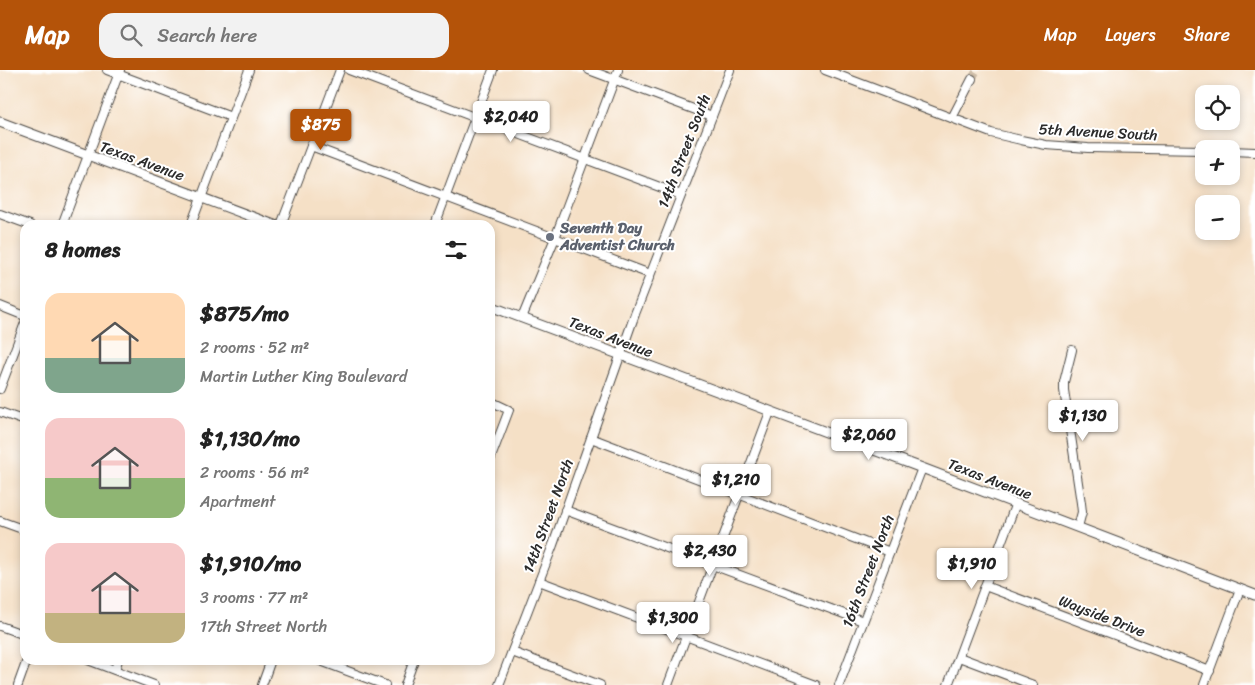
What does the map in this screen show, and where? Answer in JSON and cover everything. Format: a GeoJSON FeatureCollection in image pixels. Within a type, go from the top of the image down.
{"type":"FeatureCollection","features":[{"type":"Feature","properties":{"kind":"main road","name":"Texas Avenue"},"geometry":{"type":"LineString","coordinates":[[0,122],[260,220]]}},
{"type":"Feature","properties":{"kind":"main road","name":"Texas Avenue"},"geometry":{"type":"LineString","coordinates":[[495,308],[1255,595]]}},
{"type":"Feature","properties":{"kind":"street"},"geometry":{"type":"LineString","coordinates":[[107,70],[120,72],[231,117]]}},
{"type":"Feature","properties":{"kind":"street"},"geometry":{"type":"LineString","coordinates":[[192,220],[249,70]]}},
{"type":"Feature","properties":{"kind":"street"},"geometry":{"type":"LineString","coordinates":[[283,220],[340,70]]}},
{"type":"Feature","properties":{"kind":"street"},"geometry":{"type":"LineString","coordinates":[[349,70],[681,195]]}},
{"type":"Feature","properties":{"kind":"street"},"geometry":{"type":"LineString","coordinates":[[437,220],[493,70]]}},
{"type":"Feature","properties":{"kind":"street"},"geometry":{"type":"LineString","coordinates":[[589,70],[712,116]]}},
{"type":"Feature","properties":{"kind":"street"},"geometry":{"type":"LineString","coordinates":[[522,318],[555,238],[618,70]]}},
{"type":"Feature","properties":{"kind":"street","name":"14th Street South"},"geometry":{"type":"LineString","coordinates":[[621,355],[650,274],[730,70]]}},
{"type":"Feature","properties":{"kind":"street","name":"5th Avenue South"},"geometry":{"type":"LineString","coordinates":[[825,70],[991,133],[1046,145],[1088,148],[1195,150]]}},
{"type":"Feature","properties":{"kind":"street"},"geometry":{"type":"LineString","coordinates":[[64,220],[120,72]]}},
{"type":"Feature","properties":{"kind":"street"},"geometry":{"type":"LineString","coordinates":[[952,118],[972,79]]}},
{"type":"Feature","properties":{"kind":"street"},"geometry":{"type":"LineString","coordinates":[[311,146],[650,274]]}},
{"type":"Feature","properties":{"kind":"street"},"geometry":{"type":"LineString","coordinates":[[1240,151],[1255,152]]}},
{"type":"Feature","properties":{"kind":"street"},"geometry":{"type":"LineString","coordinates":[[0,214],[20,221]]}},
{"type":"Feature","properties":{"kind":"street"},"geometry":{"type":"LineString","coordinates":[[0,306],[20,314]]}},
{"type":"Feature","properties":{"kind":"street"},"geometry":{"type":"LineString","coordinates":[[0,389],[20,336]]}},
{"type":"Feature","properties":{"kind":"street"},"geometry":{"type":"LineString","coordinates":[[1072,350],[1064,390],[1081,502],[1082,512],[1078,527]]}},
{"type":"Feature","properties":{"kind":"street","name":"14th Street North"},"geometry":{"type":"LineString","coordinates":[[499,685],[621,355]]}},
{"type":"Feature","properties":{"kind":"street"},"geometry":{"type":"LineString","coordinates":[[495,403],[509,410],[495,447]]}},
{"type":"Feature","properties":{"kind":"street"},"geometry":{"type":"LineString","coordinates":[[0,412],[20,420]]}},
{"type":"Feature","properties":{"kind":"street"},"geometry":{"type":"LineString","coordinates":[[668,685],[770,412]]}},
{"type":"Feature","properties":{"kind":"street"},"geometry":{"type":"LineString","coordinates":[[591,438],[890,552]]}},
{"type":"Feature","properties":{"kind":"street","name":"16th Street North"},"geometry":{"type":"LineString","coordinates":[[839,685],[922,468]]}},
{"type":"Feature","properties":{"kind":"street"},"geometry":{"type":"LineString","coordinates":[[948,685],[1016,504]]}},
{"type":"Feature","properties":{"kind":"street"},"geometry":{"type":"LineString","coordinates":[[565,510],[864,621]]}},
{"type":"Feature","properties":{"kind":"street"},"geometry":{"type":"LineString","coordinates":[[0,520],[20,528]]}},
{"type":"Feature","properties":{"kind":"street"},"geometry":{"type":"LineString","coordinates":[[539,581],[816,685]]}},
{"type":"Feature","properties":{"kind":"street","name":"Wayside Drive"},"geometry":{"type":"LineString","coordinates":[[985,586],[1210,671]]}},
{"type":"Feature","properties":{"kind":"street"},"geometry":{"type":"LineString","coordinates":[[1204,685],[1240,589]]}},
{"type":"Feature","properties":{"kind":"street"},"geometry":{"type":"LineString","coordinates":[[0,626],[20,633]]}},
{"type":"Feature","properties":{"kind":"street"},"geometry":{"type":"LineString","coordinates":[[512,652],[600,685]]}},
{"type":"Feature","properties":{"kind":"street"},"geometry":{"type":"LineString","coordinates":[[959,657],[1033,685]]}},
{"type":"Feature","properties":{"kind":"street"},"geometry":{"type":"LineString","coordinates":[[18,685],[25,665]]}},
{"type":"Feature","properties":{"kind":"street"},"geometry":{"type":"LineString","coordinates":[[102,665],[154,685]]}},
{"type":"Feature","properties":{"kind":"street"},"geometry":{"type":"LineString","coordinates":[[115,670],[116,665]]}},
{"type":"Feature","properties":{"kind":"street"},"geometry":{"type":"LineString","coordinates":[[262,685],[269,665]]}},
{"type":"Feature","properties":{"kind":"street"},"geometry":{"type":"LineString","coordinates":[[331,665],[385,685]]}},
{"type":"Feature","properties":{"kind":"street"},"geometry":{"type":"LineString","coordinates":[[405,685],[412,665]]}},
{"type":"Feature","properties":{"kind":"tunnel"},"geometry":{"type":"LineString","coordinates":[[972,79],[977,70]]}},
{"type":"Feature","properties":{"kind":"place","name":"Seventh Day Adventist Church"},"geometry":{"type":"Point","coordinates":[550,237]}}]}
